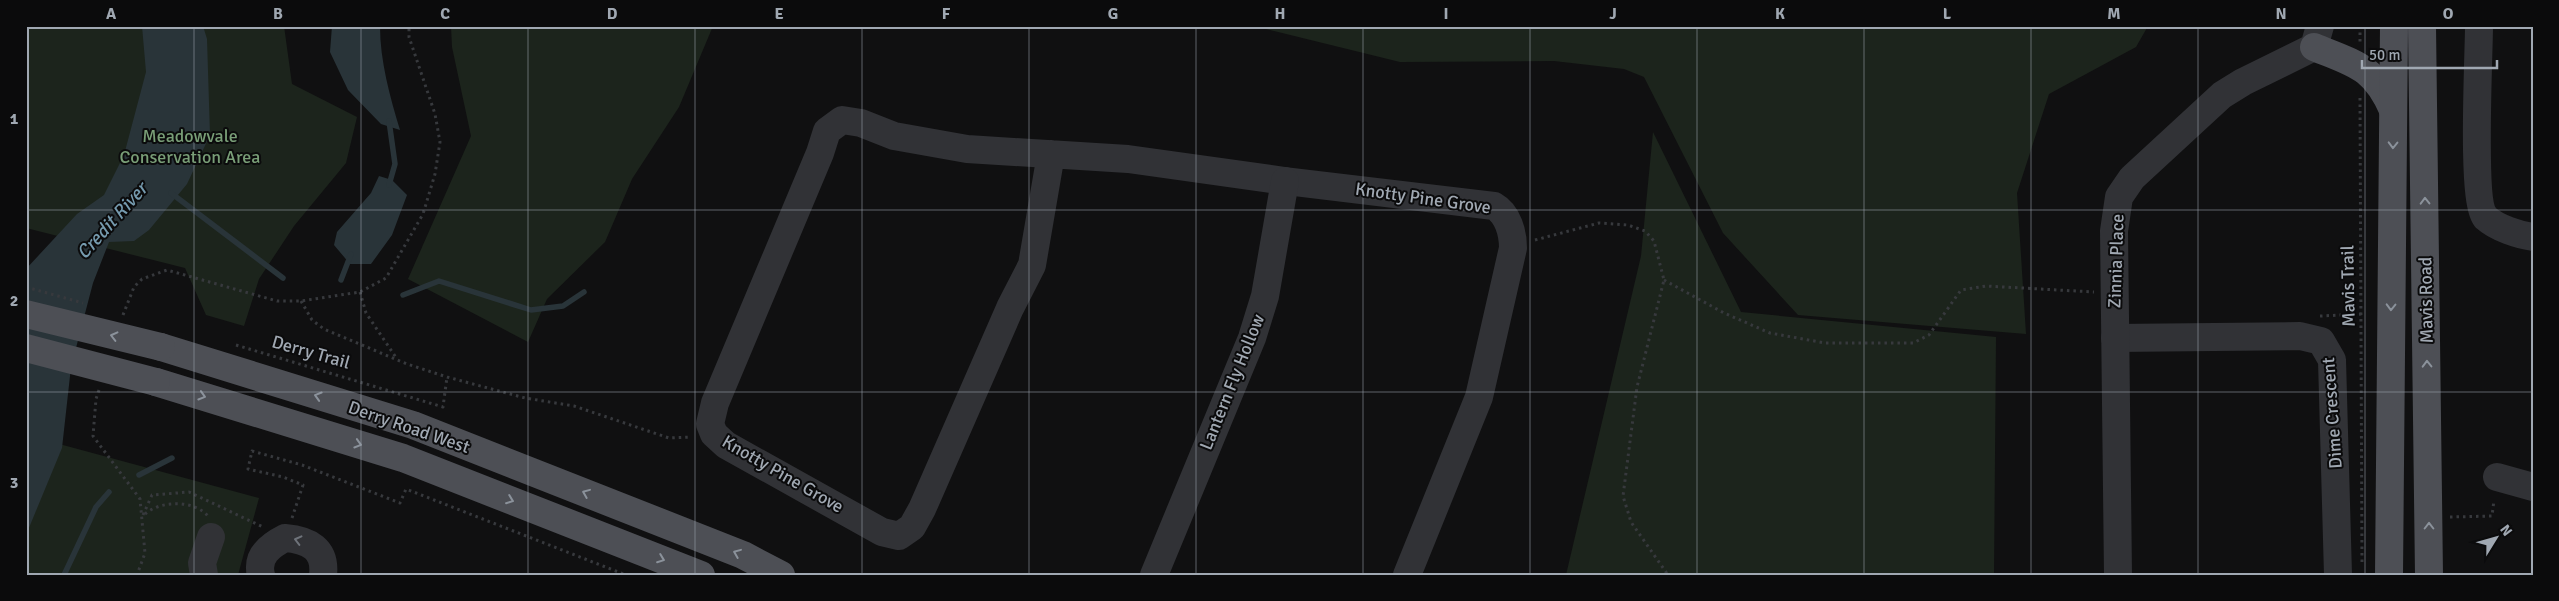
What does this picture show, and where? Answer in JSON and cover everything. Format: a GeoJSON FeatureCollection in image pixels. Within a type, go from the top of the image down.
{"type":"FeatureCollection","features":[{"type":"Feature","properties":{"kind":"main road","name":"Mavis Road"},"geometry":{"type":"LineString","coordinates":[[2389,575],[2394,26]]}},
{"type":"Feature","properties":{"kind":"main road","name":"Mavis Road"},"geometry":{"type":"LineString","coordinates":[[2422,26],[2429,575]]}},
{"type":"Feature","properties":{"kind":"main road"},"geometry":{"type":"LineString","coordinates":[[2317,36],[2374,76],[2384,90],[2394,112]]}},
{"type":"Feature","properties":{"kind":"main road","name":"Derry Road West"},"geometry":{"type":"LineString","coordinates":[[26,314],[162,347],[413,425],[743,556],[780,575]]}},
{"type":"Feature","properties":{"kind":"main road","name":"Derry Road West"},"geometry":{"type":"LineString","coordinates":[[26,348],[156,382],[404,458],[701,575]]}},
{"type":"Feature","properties":{"kind":"street"},"geometry":{"type":"LineString","coordinates":[[2479,26],[2477,126],[2479,201],[2486,218],[2505,229],[2533,237]]}},
{"type":"Feature","properties":{"kind":"street","name":"Zinnia Place"},"geometry":{"type":"LineString","coordinates":[[2118,575],[2114,231],[2119,197],[2125,186],[2222,95],[2317,36]]}},
{"type":"Feature","properties":{"kind":"street","name":"Knotty Pine Grove"},"geometry":{"type":"LineString","coordinates":[[1051,154],[1032,265],[1010,308],[922,509],[912,527],[899,536],[882,532],[726,445],[714,434],[710,424],[715,403],[827,131],[842,120],[861,122],[894,136],[967,149],[1128,158],[1285,181],[1494,206],[1504,215],[1511,230],[1513,248],[1479,397],[1407,575]]}},
{"type":"Feature","properties":{"kind":"street","name":"Lantern Fly Hollow"},"geometry":{"type":"LineString","coordinates":[[1154,575],[1252,338],[1265,296],[1285,181]]}},
{"type":"Feature","properties":{"kind":"street","name":"Dime Crescent"},"geometry":{"type":"LineString","coordinates":[[2114,338],[2246,335],[2300,336],[2321,341],[2332,360],[2350,570]]}},
{"type":"Feature","properties":{"kind":"street"},"geometry":{"type":"LineString","coordinates":[[2497,477],[2533,487]]}},
{"type":"Feature","properties":{"kind":"street"},"geometry":{"type":"LineString","coordinates":[[204,575],[202,563],[211,537]]}},
{"type":"Feature","properties":{"kind":"street"},"geometry":{"type":"LineString","coordinates":[[262,575],[262,558],[267,549],[286,538],[308,543],[319,552],[324,562],[323,575]]}},
{"type":"Feature","properties":{"kind":"path"},"geometry":{"type":"LineString","coordinates":[[409,26],[409,37],[435,114],[440,142],[435,174],[423,214],[386,278],[360,292],[301,302],[312,320],[324,328],[398,361],[448,377],[525,398],[574,406],[669,438],[714,434]]}},
{"type":"Feature","properties":{"kind":"path","name":"Mavis Trail"},"geometry":{"type":"LineString","coordinates":[[2350,570],[2360,26]]}},
{"type":"Feature","properties":{"kind":"path"},"geometry":{"type":"LineString","coordinates":[[1513,248],[1553,233],[1599,222],[1628,225],[1645,231],[1654,242],[1664,280],[1637,387],[1623,496],[1631,522],[1668,575]]}},
{"type":"Feature","properties":{"kind":"path"},"geometry":{"type":"LineString","coordinates":[[1664,280],[1724,313],[1770,333],[1826,343],[1913,342],[1929,335],[1961,290],[1986,286],[2045,288],[2114,294]]}},
{"type":"Feature","properties":{"kind":"path"},"geometry":{"type":"LineString","coordinates":[[360,292],[366,313],[398,361]]}},
{"type":"Feature","properties":{"kind":"path","name":"Derry Trail"},"geometry":{"type":"LineString","coordinates":[[228,342],[443,407],[448,377]]}},
{"type":"Feature","properties":{"kind":"path"},"geometry":{"type":"LineString","coordinates":[[137,575],[145,553],[143,516],[152,495],[189,492],[286,538],[303,486],[284,477],[248,469],[252,451],[302,465],[400,503],[406,489],[626,575]]}},
{"type":"Feature","properties":{"kind":"path"},"geometry":{"type":"LineString","coordinates":[[2429,517],[2492,516],[2497,477]]}},
{"type":"Feature","properties":{"kind":"path"},"geometry":{"type":"LineString","coordinates":[[143,516],[149,510],[169,505],[189,504],[206,513],[212,521],[211,537]]}},
{"type":"Feature","properties":{"kind":"green space","name":"Meadowvale Conservation Area"},"geometry":{"type":"Polygon","coordinates":[[[26,26],[284,26],[292,84],[357,117],[346,163],[294,226],[259,279],[244,326],[206,315],[185,268],[26,228],[26,26]]]}},
{"type":"Feature","properties":{"kind":"green space"},"geometry":{"type":"Polygon","coordinates":[[[451,26],[713,26],[679,107],[632,179],[605,242],[547,299],[528,342],[408,279],[471,136],[452,47],[451,26]]]}},
{"type":"Feature","properties":{"kind":"green space"},"geometry":{"type":"Polygon","coordinates":[[[1254,26],[2148,26],[2136,47],[2049,94],[2017,193],[2026,334],[1798,315],[1723,233],[1644,77],[1624,69],[1554,61],[1400,62],[1254,26]]]}},
{"type":"Feature","properties":{"kind":"green space"},"geometry":{"type":"Polygon","coordinates":[[[1653,132],[1741,312],[1996,337],[1994,575],[1566,575],[1641,256],[1653,132]]]}},
{"type":"Feature","properties":{"kind":"green space"},"geometry":{"type":"Polygon","coordinates":[[[26,435],[259,498],[238,575],[26,575],[26,435]]]}},
{"type":"Feature","properties":{"kind":"water","name":"Credit River"},"geometry":{"type":"Polygon","coordinates":[[[142,26],[203,26],[207,39],[210,135],[187,184],[149,230],[134,241],[109,242],[93,283],[71,367],[62,448],[26,535],[26,269],[77,214],[104,195],[124,155],[146,72],[142,26]]]}},
{"type":"Feature","properties":{"kind":"water"},"geometry":{"type":"Polygon","coordinates":[[[332,26],[380,26],[380,39],[389,92],[400,130],[381,124],[348,90],[330,52],[332,26]]]}},
{"type":"Feature","properties":{"kind":"water"},"geometry":{"type":"Polygon","coordinates":[[[379,176],[392,180],[407,195],[392,235],[371,264],[350,264],[334,245],[337,232],[371,193],[379,176]]]}},
{"type":"Feature","properties":{"kind":"waterway"},"geometry":{"type":"LineString","coordinates":[[389,121],[395,164],[389,185]]}},
{"type":"Feature","properties":{"kind":"waterway"},"geometry":{"type":"LineString","coordinates":[[171,193],[283,278]]}},
{"type":"Feature","properties":{"kind":"waterway"},"geometry":{"type":"LineString","coordinates":[[341,280],[351,254]]}},
{"type":"Feature","properties":{"kind":"waterway"},"geometry":{"type":"LineString","coordinates":[[403,295],[439,281],[531,310],[563,306],[584,292]]}},
{"type":"Feature","properties":{"kind":"waterway"},"geometry":{"type":"LineString","coordinates":[[139,475],[172,458]]}},
{"type":"Feature","properties":{"kind":"waterway"},"geometry":{"type":"LineString","coordinates":[[64,575],[96,507],[109,492]]}}]}
